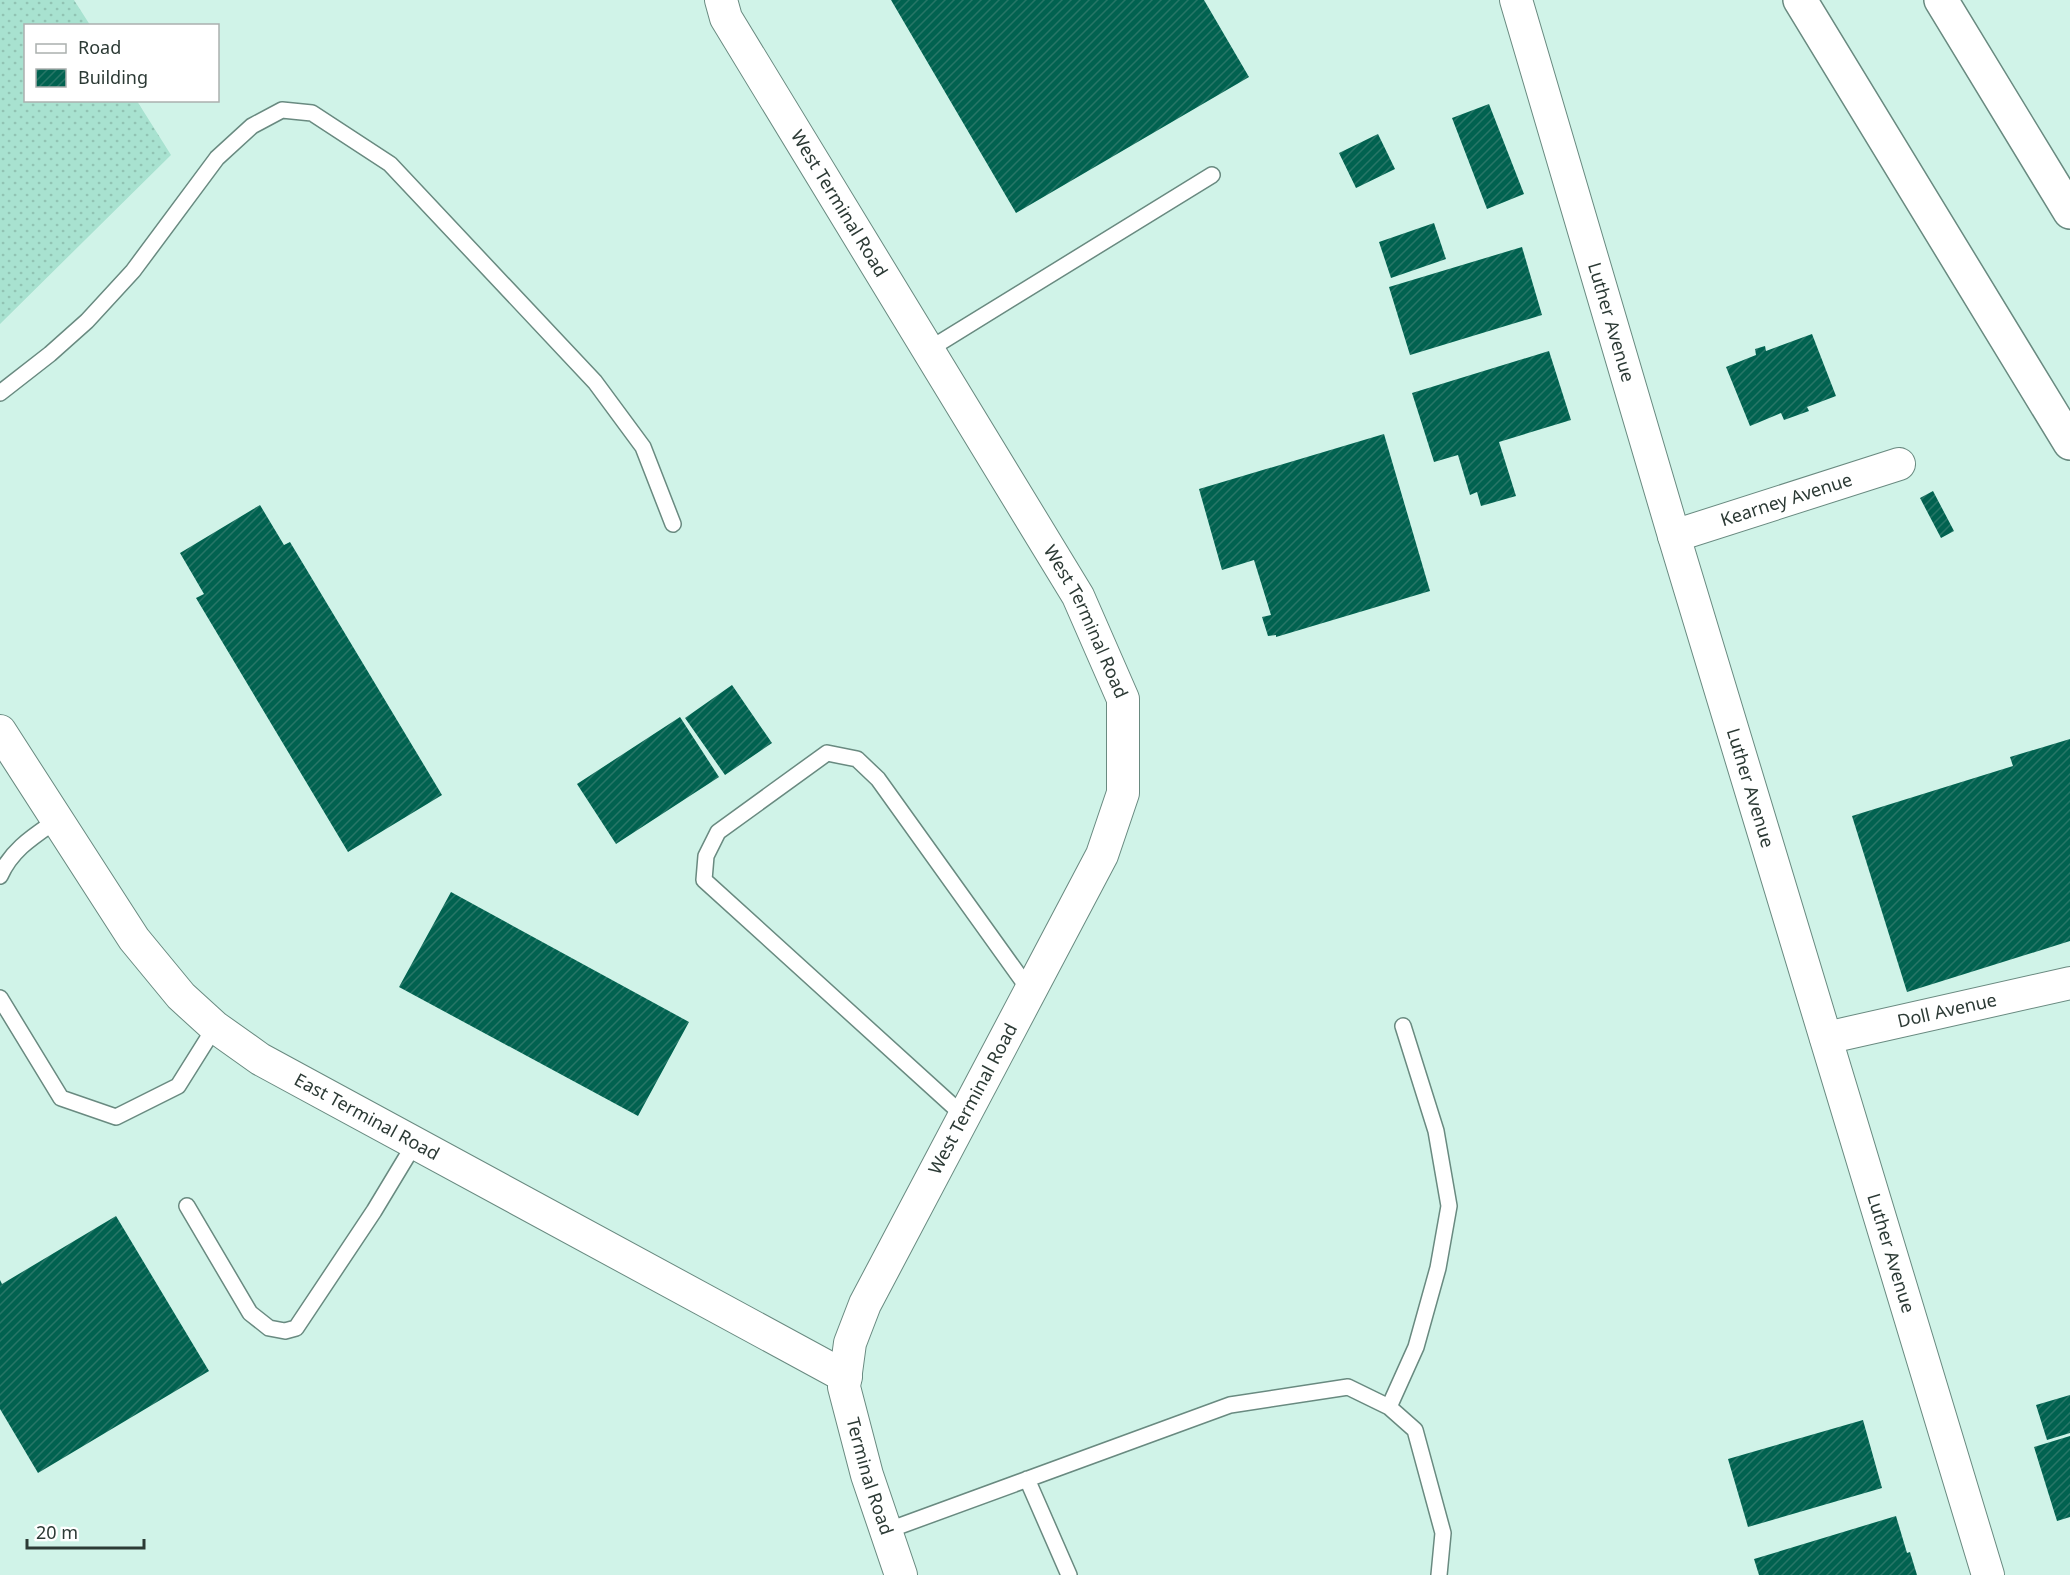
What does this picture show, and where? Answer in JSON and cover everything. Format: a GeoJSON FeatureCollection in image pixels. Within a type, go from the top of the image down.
{"type":"FeatureCollection","features":[{"type":"Feature","properties":{"kind":"highway"},"geometry":{"type":"LineString","coordinates":[[1800,0],[2070,443]]}},
{"type":"Feature","properties":{"kind":"highway"},"geometry":{"type":"LineString","coordinates":[[1941,0],[2070,212]]}},
{"type":"Feature","properties":{"kind":"street","name":"West Terminal Road"},"geometry":{"type":"LineString","coordinates":[[721,0],[726,18],[1078,596],[1123,699],[1123,793],[1102,855],[865,1304],[850,1343],[846,1377]]}},
{"type":"Feature","properties":{"kind":"street","name":"Luther Avenue"},"geometry":{"type":"LineString","coordinates":[[1516,0],[1674,536],[1988,1575]]}},
{"type":"Feature","properties":{"kind":"street","name":"Kearney Avenue"},"geometry":{"type":"LineString","coordinates":[[1674,536],[1899,464]]}},
{"type":"Feature","properties":{"kind":"street","name":"East Terminal Road"},"geometry":{"type":"LineString","coordinates":[[0,731],[134,939],[181,996],[215,1027],[260,1059],[846,1377]]}},
{"type":"Feature","properties":{"kind":"street","name":"Doll Avenue"},"geometry":{"type":"LineString","coordinates":[[1826,1038],[2070,984]]}},
{"type":"Feature","properties":{"kind":"street","name":"Terminal Road"},"geometry":{"type":"LineString","coordinates":[[846,1377],[844,1388],[867,1475],[901,1575]]}},
{"type":"Feature","properties":{"kind":"lane"},"geometry":{"type":"LineString","coordinates":[[0,393],[50,354],[87,321],[133,271],[217,158],[252,126],[282,110],[312,113],[390,164],[595,382],[643,447],[673,524]]}},
{"type":"Feature","properties":{"kind":"lane"},"geometry":{"type":"LineString","coordinates":[[928,350],[1212,175]]}},
{"type":"Feature","properties":{"kind":"lane"},"geometry":{"type":"LineString","coordinates":[[964,1116],[704,880],[706,856],[718,832],[827,753],[857,759],[878,779],[1030,991]]}},
{"type":"Feature","properties":{"kind":"lane"},"geometry":{"type":"LineString","coordinates":[[0,876],[7,861],[22,844],[57,820]]}},
{"type":"Feature","properties":{"kind":"lane"},"geometry":{"type":"LineString","coordinates":[[0,998],[61,1098],[116,1117],[178,1086],[215,1027]]}},
{"type":"Feature","properties":{"kind":"lane"},"geometry":{"type":"LineString","coordinates":[[1389,1407],[1416,1347],[1438,1268],[1449,1206],[1436,1131],[1403,1026]]}},
{"type":"Feature","properties":{"kind":"lane"},"geometry":{"type":"LineString","coordinates":[[187,1206],[250,1313],[269,1328],[285,1331],[296,1328],[374,1211],[415,1143]]}},
{"type":"Feature","properties":{"kind":"lane"},"geometry":{"type":"LineString","coordinates":[[886,1531],[1230,1405],[1348,1387],[1389,1407],[1415,1430],[1443,1533],[1439,1575]]}},
{"type":"Feature","properties":{"kind":"lane"},"geometry":{"type":"LineString","coordinates":[[1027,1479],[1069,1575]]}},
{"type":"Feature","properties":{"kind":"green space"},"geometry":{"type":"Polygon","coordinates":[[[0,0],[74,0],[89,24],[24,24],[24,102],[138,102],[171,155],[0,324],[0,0]]]}},
{"type":"Feature","properties":{"kind":"building"},"geometry":{"type":"Polygon","coordinates":[[[891,0],[1204,0],[1249,77],[1016,213],[891,0]]]}},
{"type":"Feature","properties":{"kind":"building"},"geometry":{"type":"Polygon","coordinates":[[[1489,104],[1524,194],[1487,209],[1452,118],[1489,104]]]}},
{"type":"Feature","properties":{"kind":"building"},"geometry":{"type":"Polygon","coordinates":[[[1378,134],[1395,169],[1356,188],[1339,153],[1378,134]]]}},
{"type":"Feature","properties":{"kind":"building"},"geometry":{"type":"Polygon","coordinates":[[[1434,223],[1446,259],[1391,278],[1379,242],[1434,223]]]}},
{"type":"Feature","properties":{"kind":"building"},"geometry":{"type":"Polygon","coordinates":[[[1522,247],[1542,315],[1410,355],[1389,287],[1522,247]]]}},
{"type":"Feature","properties":{"kind":"building"},"geometry":{"type":"Polygon","coordinates":[[[1812,334],[1836,396],[1807,407],[1809,411],[1784,420],[1781,413],[1750,426],[1726,367],[1756,355],[1755,349],[1765,346],[1766,351],[1812,334]]]}},
{"type":"Feature","properties":{"kind":"building"},"geometry":{"type":"Polygon","coordinates":[[[1549,351],[1571,420],[1499,442],[1516,496],[1481,506],[1477,492],[1470,495],[1458,455],[1434,462],[1412,393],[1549,351]]]}},
{"type":"Feature","properties":{"kind":"building"},"geometry":{"type":"Polygon","coordinates":[[[1384,434],[1430,591],[1276,637],[1276,635],[1268,636],[1262,617],[1271,615],[1254,560],[1222,570],[1199,489],[1384,434]]]}},
{"type":"Feature","properties":{"kind":"building"},"geometry":{"type":"Polygon","coordinates":[[[1933,491],[1954,531],[1941,538],[1920,498],[1933,491]]]}},
{"type":"Feature","properties":{"kind":"building"},"geometry":{"type":"Polygon","coordinates":[[[260,505],[284,545],[290,542],[442,795],[348,852],[196,598],[204,594],[180,553],[260,505]]]}},
{"type":"Feature","properties":{"kind":"building"},"geometry":{"type":"Polygon","coordinates":[[[732,685],[772,743],[725,775],[685,718],[732,685]]]}},
{"type":"Feature","properties":{"kind":"building"},"geometry":{"type":"Polygon","coordinates":[[[680,717],[719,777],[616,844],[577,784],[680,717]]]}},
{"type":"Feature","properties":{"kind":"building"},"geometry":{"type":"Polygon","coordinates":[[[2070,739],[2070,941],[1907,992],[1852,816],[2013,766],[2010,757],[2070,739]]]}},
{"type":"Feature","properties":{"kind":"building"},"geometry":{"type":"Polygon","coordinates":[[[451,892],[689,1022],[638,1116],[399,987],[451,892]]]}},
{"type":"Feature","properties":{"kind":"building"},"geometry":{"type":"Polygon","coordinates":[[[116,1216],[209,1371],[38,1473],[0,1409],[0,1280],[2,1284],[116,1216]]]}},
{"type":"Feature","properties":{"kind":"building"},"geometry":{"type":"Polygon","coordinates":[[[2070,1395],[2070,1433],[2047,1440],[2036,1405],[2070,1395]]]}},
{"type":"Feature","properties":{"kind":"building"},"geometry":{"type":"Polygon","coordinates":[[[1863,1420],[1882,1488],[1748,1527],[1728,1459],[1863,1420]]]}},
{"type":"Feature","properties":{"kind":"building"},"geometry":{"type":"Polygon","coordinates":[[[2070,1436],[2070,1517],[2057,1521],[2034,1447],[2070,1436]]]}},
{"type":"Feature","properties":{"kind":"building"},"geometry":{"type":"Polygon","coordinates":[[[1896,1516],[1907,1553],[1910,1552],[1917,1575],[1759,1575],[1754,1559],[1896,1516]]]}}]}
